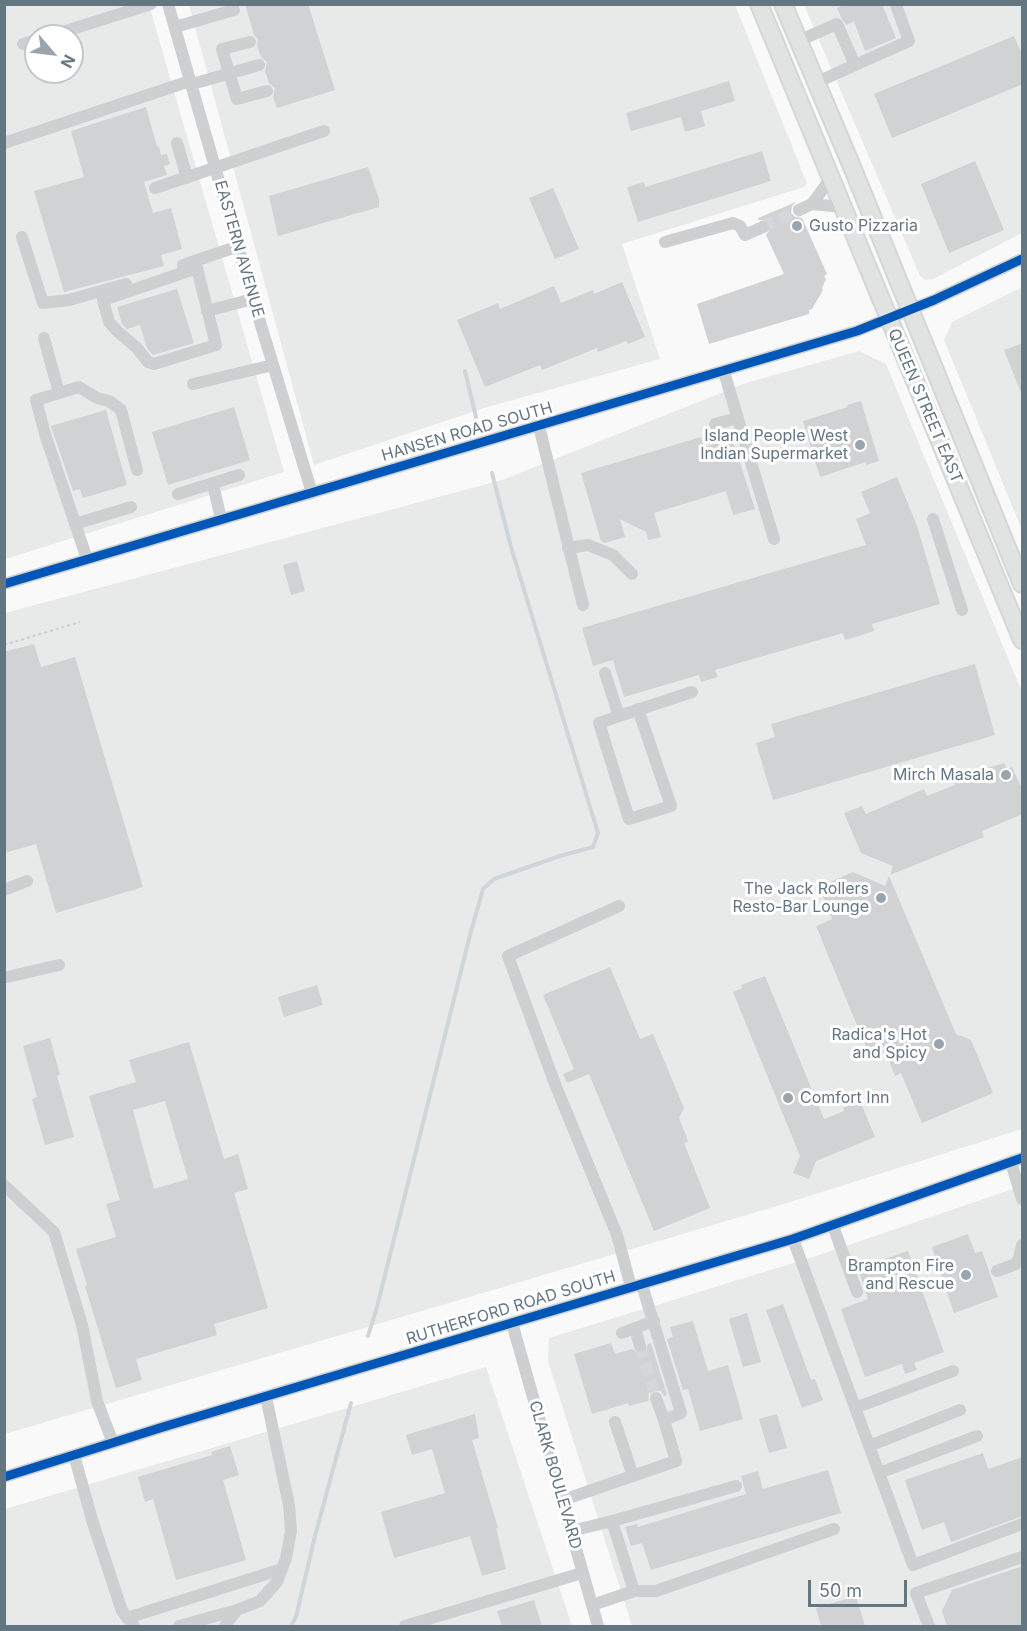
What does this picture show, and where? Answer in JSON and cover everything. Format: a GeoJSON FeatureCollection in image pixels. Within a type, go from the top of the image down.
{"type":"FeatureCollection","features":[{"type":"Feature","properties":{"kind":"main road","name":"QUEEN STREET EAST"},"geometry":{"type":"LineString","coordinates":[[759,4],[1023,640]]}},
{"type":"Feature","properties":{"kind":"main road","name":"QUEEN STREET EAST"},"geometry":{"type":"LineString","coordinates":[[783,4],[1023,584]]}},
{"type":"Feature","properties":{"kind":"street"},"geometry":{"type":"LineString","coordinates":[[84,25],[151,4]]}},
{"type":"Feature","properties":{"kind":"street","name":"EASTERN AVENUE"},"geometry":{"type":"LineString","coordinates":[[168,4],[253,299],[312,492]]}},
{"type":"Feature","properties":{"kind":"street"},"geometry":{"type":"LineString","coordinates":[[815,83],[909,41],[896,5]]}},
{"type":"Feature","properties":{"kind":"street"},"geometry":{"type":"LineString","coordinates":[[175,27],[234,10]]}},
{"type":"Feature","properties":{"kind":"street"},"geometry":{"type":"LineString","coordinates":[[798,41],[837,24],[855,65]]}},
{"type":"Feature","properties":{"kind":"street"},"geometry":{"type":"LineString","coordinates":[[250,42],[222,49],[237,99],[267,91]]}},
{"type":"Feature","properties":{"kind":"street"},"geometry":{"type":"LineString","coordinates":[[4,143],[191,82],[259,65]]}},
{"type":"Feature","properties":{"kind":"street"},"geometry":{"type":"LineString","coordinates":[[155,188],[324,131]]}},
{"type":"Feature","properties":{"kind":"street"},"geometry":{"type":"LineString","coordinates":[[177,143],[187,178]]}},
{"type":"Feature","properties":{"kind":"street"},"geometry":{"type":"LineString","coordinates":[[799,210],[812,204],[831,178]]}},
{"type":"Feature","properties":{"kind":"street"},"geometry":{"type":"LineString","coordinates":[[812,204],[843,207]]}},
{"type":"Feature","properties":{"kind":"street"},"geometry":{"type":"LineString","coordinates":[[665,242],[733,223],[740,226],[745,235],[763,227]]}},
{"type":"Feature","properties":{"kind":"street"},"geometry":{"type":"LineString","coordinates":[[22,237],[43,303],[69,300],[114,288],[239,246]]}},
{"type":"Feature","properties":{"kind":"street","name":"HANSEN ROAD SOUTH"},"geometry":{"type":"LineString","coordinates":[[4,584],[858,332],[1023,259]]}},
{"type":"Feature","properties":{"kind":"street"},"geometry":{"type":"LineString","coordinates":[[196,268],[207,311],[216,345],[154,364],[148,362],[137,348],[109,322],[103,300],[196,268]]}},
{"type":"Feature","properties":{"kind":"street"},"geometry":{"type":"LineString","coordinates":[[207,311],[253,299]]}},
{"type":"Feature","properties":{"kind":"street"},"geometry":{"type":"LineString","coordinates":[[44,338],[60,393]]}},
{"type":"Feature","properties":{"kind":"street"},"geometry":{"type":"LineString","coordinates":[[193,384],[273,365]]}},
{"type":"Feature","properties":{"kind":"street"},"geometry":{"type":"LineString","coordinates":[[724,372],[774,538]]}},
{"type":"Feature","properties":{"kind":"street"},"geometry":{"type":"LineString","coordinates":[[87,559],[45,434],[36,400],[80,387],[97,398],[109,401],[121,410],[137,470]]}},
{"type":"Feature","properties":{"kind":"street"},"geometry":{"type":"LineString","coordinates":[[716,424],[737,418]]}},
{"type":"Feature","properties":{"kind":"street"},"geometry":{"type":"LineString","coordinates":[[538,426],[583,605]]}},
{"type":"Feature","properties":{"kind":"street"},"geometry":{"type":"LineString","coordinates":[[178,494],[239,475]]}},
{"type":"Feature","properties":{"kind":"street"},"geometry":{"type":"LineString","coordinates":[[213,484],[221,519]]}},
{"type":"Feature","properties":{"kind":"street"},"geometry":{"type":"LineString","coordinates":[[75,524],[131,507]]}},
{"type":"Feature","properties":{"kind":"street"},"geometry":{"type":"LineString","coordinates":[[933,519],[962,610]]}},
{"type":"Feature","properties":{"kind":"street"},"geometry":{"type":"LineString","coordinates":[[568,548],[588,545],[613,555],[632,574]]}},
{"type":"Feature","properties":{"kind":"street"},"geometry":{"type":"LineString","coordinates":[[605,673],[619,716]]}},
{"type":"Feature","properties":{"kind":"street"},"geometry":{"type":"LineString","coordinates":[[638,709],[671,807],[629,819],[600,723],[638,709],[692,692]]}},
{"type":"Feature","properties":{"kind":"street"},"geometry":{"type":"LineString","coordinates":[[4,890],[27,881]]}},
{"type":"Feature","properties":{"kind":"street"},"geometry":{"type":"LineString","coordinates":[[619,906],[508,956],[555,1084],[637,1286],[654,1321],[681,1413],[664,1420]]}},
{"type":"Feature","properties":{"kind":"street"},"geometry":{"type":"LineString","coordinates":[[5,975],[59,965]]}},
{"type":"Feature","properties":{"kind":"street"},"geometry":{"type":"LineString","coordinates":[[1017,1160],[1023,1199]]}},
{"type":"Feature","properties":{"kind":"street","name":"RUTHERFORD ROAD SOUTH"},"geometry":{"type":"LineString","coordinates":[[4,1477],[793,1239],[1017,1160]]}},
{"type":"Feature","properties":{"kind":"street"},"geometry":{"type":"LineString","coordinates":[[4,1185],[54,1232],[82,1324],[97,1401],[113,1443]]}},
{"type":"Feature","properties":{"kind":"street"},"geometry":{"type":"LineString","coordinates":[[833,1226],[856,1292]]}},
{"type":"Feature","properties":{"kind":"street"},"geometry":{"type":"LineString","coordinates":[[793,1239],[913,1565],[1023,1524]]}},
{"type":"Feature","properties":{"kind":"street"},"geometry":{"type":"LineString","coordinates":[[997,1271],[1016,1264],[1023,1245]]}},
{"type":"Feature","properties":{"kind":"street"},"geometry":{"type":"LineString","coordinates":[[622,1333],[654,1321]]}},
{"type":"Feature","properties":{"kind":"street","name":"CLARK BOULEVARD"},"geometry":{"type":"LineString","coordinates":[[512,1323],[598,1626]]}},
{"type":"Feature","properties":{"kind":"street"},"geometry":{"type":"LineString","coordinates":[[635,1328],[640,1346]]}},
{"type":"Feature","properties":{"kind":"street"},"geometry":{"type":"LineString","coordinates":[[855,1408],[953,1371]]}},
{"type":"Feature","properties":{"kind":"street"},"geometry":{"type":"LineString","coordinates":[[179,1626],[237,1610],[260,1600],[277,1582],[282,1569],[291,1531],[289,1505],[266,1397]]}},
{"type":"Feature","properties":{"kind":"street"},"geometry":{"type":"LineString","coordinates":[[563,1500],[676,1461],[656,1398]]}},
{"type":"Feature","properties":{"kind":"street"},"geometry":{"type":"LineString","coordinates":[[869,1446],[960,1410]]}},
{"type":"Feature","properties":{"kind":"street"},"geometry":{"type":"LineString","coordinates":[[615,1422],[633,1476]]}},
{"type":"Feature","properties":{"kind":"street"},"geometry":{"type":"LineString","coordinates":[[879,1473],[977,1436]]}},
{"type":"Feature","properties":{"kind":"street"},"geometry":{"type":"LineString","coordinates":[[74,1455],[93,1523],[122,1611],[130,1622],[282,1569]]}},
{"type":"Feature","properties":{"kind":"street"},"geometry":{"type":"LineString","coordinates":[[571,1531],[736,1486]]}},
{"type":"Feature","properties":{"kind":"street"},"geometry":{"type":"LineString","coordinates":[[612,1521],[634,1592]]}},
{"type":"Feature","properties":{"kind":"street"},"geometry":{"type":"LineString","coordinates":[[591,1605],[634,1592],[656,1591],[834,1529]]}},
{"type":"Feature","properties":{"kind":"street"},"geometry":{"type":"LineString","coordinates":[[929,1626],[916,1593],[1023,1557]]}},
{"type":"Feature","properties":{"kind":"street"},"geometry":{"type":"LineString","coordinates":[[405,1626],[582,1573]]}},
{"type":"Feature","properties":{"kind":"street"},"geometry":{"type":"LineString","coordinates":[[225,1626],[237,1610]]}},
{"type":"Feature","properties":{"kind":"path"},"geometry":{"type":"LineString","coordinates":[[4,645],[80,622]]}},
{"type":"Feature","properties":{"kind":"shaded area"},"geometry":{"type":"Polygon","coordinates":[[[5,5],[149,5],[284,472],[5,559],[5,5]]]}},
{"type":"Feature","properties":{"kind":"shaded area"},"geometry":{"type":"Polygon","coordinates":[[[189,5],[735,5],[807,183],[804,187],[622,244],[660,359],[484,408],[314,465],[189,5]]]}},
{"type":"Feature","properties":{"kind":"shaded area"},"geometry":{"type":"Polygon","coordinates":[[[804,5],[1022,5],[1022,233],[933,279],[925,280],[920,276],[804,5]]]}},
{"type":"Feature","properties":{"kind":"shaded area"},"geometry":{"type":"Polygon","coordinates":[[[1022,287],[1022,530],[944,340],[952,322],[1022,287]]]}},
{"type":"Feature","properties":{"kind":"shaded area"},"geometry":{"type":"Polygon","coordinates":[[[859,351],[886,364],[1022,692],[1022,1129],[774,1207],[5,1434],[5,613],[502,480],[746,383],[859,351]]]}},
{"type":"Feature","properties":{"kind":"shaded area"},"geometry":{"type":"Polygon","coordinates":[[[1022,1186],[1022,1626],[632,1626],[548,1361],[549,1338],[813,1257],[1022,1186]]]}},
{"type":"Feature","properties":{"kind":"shaded area"},"geometry":{"type":"Polygon","coordinates":[[[486,1367],[572,1626],[5,1626],[5,1509],[486,1367]]]}},
{"type":"Feature","properties":{"kind":"building"},"geometry":{"type":"Polygon","coordinates":[[[245,4],[308,4],[335,90],[277,108],[273,97],[275,88],[269,83],[265,71],[267,62],[261,57],[257,46],[258,39],[254,35],[245,4]]]}},
{"type":"Feature","properties":{"kind":"building"},"geometry":{"type":"Polygon","coordinates":[[[845,4],[882,4],[896,38],[865,51],[854,21],[846,25],[837,8],[845,4]]]}},
{"type":"Feature","properties":{"kind":"building"},"geometry":{"type":"Polygon","coordinates":[[[1014,36],[1023,57],[1023,84],[892,138],[874,94],[1014,36]]]}},
{"type":"Feature","properties":{"kind":"building"},"geometry":{"type":"Polygon","coordinates":[[[729,81],[735,101],[701,111],[705,126],[685,132],[681,117],[631,131],[626,113],[729,81]]]}},
{"type":"Feature","properties":{"kind":"building"},"geometry":{"type":"Polygon","coordinates":[[[146,107],[157,147],[159,146],[161,155],[167,154],[170,164],[164,166],[167,175],[144,182],[153,213],[171,208],[182,249],[161,255],[164,266],[64,292],[34,191],[84,177],[71,131],[146,107]]]}},
{"type":"Feature","properties":{"kind":"building"},"geometry":{"type":"Polygon","coordinates":[[[762,151],[771,181],[638,222],[627,187],[644,182],[645,187],[762,151]]]}},
{"type":"Feature","properties":{"kind":"building"},"geometry":{"type":"Polygon","coordinates":[[[975,161],[1004,230],[949,253],[921,184],[975,161]]]}},
{"type":"Feature","properties":{"kind":"building"},"geometry":{"type":"Polygon","coordinates":[[[368,167],[379,199],[379,207],[278,236],[269,196],[368,167]]]}},
{"type":"Feature","properties":{"kind":"building"},"geometry":{"type":"Polygon","coordinates":[[[553,188],[579,249],[555,259],[529,198],[553,188]]]}},
{"type":"Feature","properties":{"kind":"building"},"geometry":{"type":"Polygon","coordinates":[[[796,202],[792,206],[791,213],[795,217],[802,218],[827,274],[824,276],[826,279],[823,290],[812,309],[809,310],[809,314],[709,344],[697,304],[784,274],[766,235],[771,228],[770,223],[758,218],[796,202]]]}},
{"type":"Feature","properties":{"kind":"building"},"geometry":{"type":"Polygon","coordinates":[[[622,282],[645,337],[628,344],[626,341],[598,352],[597,348],[542,370],[540,365],[485,387],[457,320],[498,303],[500,309],[554,286],[561,303],[593,290],[594,294],[622,282]]]}},
{"type":"Feature","properties":{"kind":"building"},"geometry":{"type":"Polygon","coordinates":[[[177,289],[194,343],[153,355],[147,348],[140,325],[127,329],[122,324],[117,307],[177,289]]]}},
{"type":"Feature","properties":{"kind":"building"},"geometry":{"type":"Polygon","coordinates":[[[1023,343],[1023,395],[1022,395],[1004,350],[1023,343]]]}},
{"type":"Feature","properties":{"kind":"building"},"geometry":{"type":"Polygon","coordinates":[[[861,401],[879,461],[866,465],[866,462],[820,477],[803,421],[861,401]]]}},
{"type":"Feature","properties":{"kind":"building"},"geometry":{"type":"Polygon","coordinates":[[[234,407],[250,460],[168,485],[152,432],[234,407]]]}},
{"type":"Feature","properties":{"kind":"building"},"geometry":{"type":"Polygon","coordinates":[[[106,410],[127,485],[83,498],[80,489],[73,491],[51,426],[106,410]]]}},
{"type":"Feature","properties":{"kind":"building"},"geometry":{"type":"Polygon","coordinates":[[[701,437],[704,447],[732,438],[755,509],[733,515],[726,491],[654,513],[661,537],[648,540],[646,532],[620,519],[625,537],[605,543],[601,541],[581,473],[701,437]]]}},
{"type":"Feature","properties":{"kind":"building"},"geometry":{"type":"Polygon","coordinates":[[[897,477],[917,526],[940,604],[872,624],[874,631],[845,640],[843,633],[715,670],[718,677],[701,682],[699,675],[624,697],[613,660],[593,666],[582,628],[866,545],[856,519],[870,513],[861,492],[897,477]]]}},
{"type":"Feature","properties":{"kind":"building"},"geometry":{"type":"Polygon","coordinates":[[[297,561],[305,591],[291,595],[283,565],[297,561]]]}},
{"type":"Feature","properties":{"kind":"building"},"geometry":{"type":"Polygon","coordinates":[[[34,644],[41,667],[75,657],[143,887],[56,913],[36,844],[4,853],[4,652],[34,644]]]}},
{"type":"Feature","properties":{"kind":"building"},"geometry":{"type":"Polygon","coordinates":[[[975,664],[995,735],[773,800],[756,743],[775,737],[771,724],[975,664]]]}},
{"type":"Feature","properties":{"kind":"building"},"geometry":{"type":"Polygon","coordinates":[[[1004,763],[1007,769],[1012,767],[1023,791],[1023,814],[982,831],[984,837],[890,875],[893,866],[861,853],[844,813],[862,806],[866,814],[924,789],[927,796],[955,785],[954,778],[1004,763]]]}},
{"type":"Feature","properties":{"kind":"building"},"geometry":{"type":"Polygon","coordinates":[[[853,872],[885,886],[889,876],[956,1034],[971,1040],[993,1093],[922,1123],[901,1073],[895,1076],[886,1053],[871,1059],[816,926],[832,919],[819,887],[853,872]]]}},
{"type":"Feature","properties":{"kind":"building"},"geometry":{"type":"Polygon","coordinates":[[[610,967],[640,1039],[653,1034],[684,1108],[679,1118],[688,1141],[684,1143],[710,1208],[654,1231],[589,1074],[567,1083],[563,1074],[574,1069],[543,995],[610,967]]]}},
{"type":"Feature","properties":{"kind":"building"},"geometry":{"type":"Polygon","coordinates":[[[765,976],[824,1119],[860,1101],[875,1137],[816,1161],[809,1179],[793,1173],[800,1156],[733,992],[742,988],[741,985],[765,976]]]}},
{"type":"Feature","properties":{"kind":"building"},"geometry":{"type":"Polygon","coordinates":[[[317,985],[323,1005],[284,1017],[278,997],[317,985]]]}},
{"type":"Feature","properties":{"kind":"building"},"geometry":{"type":"Polygon","coordinates":[[[50,1038],[60,1075],[57,1076],[74,1137],[45,1145],[32,1099],[37,1097],[23,1046],[50,1038]]]}},
{"type":"Feature","properties":{"kind":"building"},"geometry":{"type":"Polygon","coordinates":[[[189,1042],[224,1159],[238,1154],[248,1189],[234,1193],[268,1308],[214,1324],[217,1335],[136,1359],[142,1380],[116,1388],[76,1249],[116,1237],[106,1204],[120,1200],[89,1096],[136,1082],[129,1060],[189,1042]],[[165,1101],[133,1110],[154,1189],[188,1179],[165,1101]]]}},
{"type":"Feature","properties":{"kind":"building","name":"Brampton Fire and Rescue"},"geometry":{"type":"Polygon","coordinates":[[[968,1234],[975,1253],[982,1251],[998,1297],[954,1313],[932,1247],[968,1234]]]}},
{"type":"Feature","properties":{"kind":"building"},"geometry":{"type":"Polygon","coordinates":[[[908,1251],[944,1352],[914,1363],[917,1370],[905,1374],[902,1364],[865,1377],[841,1309],[868,1299],[858,1268],[908,1251]]]}},
{"type":"Feature","properties":{"kind":"building"},"geometry":{"type":"Polygon","coordinates":[[[783,1304],[811,1380],[815,1379],[823,1400],[802,1408],[766,1310],[783,1304]]]}},
{"type":"Feature","properties":{"kind":"building"},"geometry":{"type":"Polygon","coordinates":[[[747,1313],[761,1362],[743,1367],[729,1319],[747,1313]]]}},
{"type":"Feature","properties":{"kind":"building"},"geometry":{"type":"Polygon","coordinates":[[[693,1321],[708,1371],[728,1365],[743,1419],[700,1431],[688,1389],[683,1390],[667,1339],[673,1337],[670,1327],[693,1321]]]}},
{"type":"Feature","properties":{"kind":"building"},"geometry":{"type":"Polygon","coordinates":[[[611,1343],[615,1354],[632,1349],[639,1354],[645,1352],[648,1344],[651,1343],[667,1395],[664,1396],[661,1391],[654,1390],[649,1393],[648,1401],[629,1406],[628,1403],[592,1414],[574,1354],[611,1343]]]}},
{"type":"Feature","properties":{"kind":"building"},"geometry":{"type":"Polygon","coordinates":[[[475,1414],[479,1438],[472,1440],[498,1528],[496,1528],[506,1569],[482,1576],[470,1536],[394,1558],[381,1512],[445,1493],[432,1449],[412,1455],[406,1435],[475,1414]]]}},
{"type":"Feature","properties":{"kind":"building"},"geometry":{"type":"Polygon","coordinates":[[[777,1414],[787,1448],[769,1453],[759,1419],[777,1414]]]}},
{"type":"Feature","properties":{"kind":"building"},"geometry":{"type":"Polygon","coordinates":[[[230,1446],[239,1475],[223,1480],[246,1560],[176,1580],[153,1499],[145,1502],[138,1477],[212,1455],[211,1452],[230,1446]]]}},
{"type":"Feature","properties":{"kind":"building"},"geometry":{"type":"Polygon","coordinates":[[[983,1453],[988,1469],[1023,1457],[1023,1516],[951,1542],[944,1522],[922,1530],[905,1480],[983,1453]]]}},
{"type":"Feature","properties":{"kind":"building"},"geometry":{"type":"Polygon","coordinates":[[[828,1470],[841,1513],[651,1570],[642,1543],[631,1546],[625,1527],[637,1524],[638,1527],[746,1494],[741,1476],[758,1471],[763,1489],[828,1470]]]}},
{"type":"Feature","properties":{"kind":"building"},"geometry":{"type":"Polygon","coordinates":[[[1023,1566],[1023,1621],[1020,1626],[947,1626],[942,1611],[952,1590],[1023,1566]]]}},
{"type":"Feature","properties":{"kind":"building"},"geometry":{"type":"Polygon","coordinates":[[[856,1596],[865,1626],[821,1626],[816,1608],[856,1596]]]}},
{"type":"Feature","properties":{"kind":"building"},"geometry":{"type":"Polygon","coordinates":[[[534,1600],[542,1626],[502,1626],[497,1611],[534,1600]]]}},
{"type":"Feature","properties":{"kind":"waterway"},"geometry":{"type":"LineString","coordinates":[[465,371],[476,417]]}},
{"type":"Feature","properties":{"kind":"waterway"},"geometry":{"type":"LineString","coordinates":[[368,1336],[483,889],[494,879],[593,847],[598,833],[511,547],[492,473]]}},
{"type":"Feature","properties":{"kind":"waterway"},"geometry":{"type":"LineString","coordinates":[[291,1626],[296,1617],[351,1403]]}},
{"type":"Feature","properties":{"kind":"tunnel"},"geometry":{"type":"LineString","coordinates":[[763,227],[799,210]]}},
{"type":"Feature","properties":{"kind":"tunnel"},"geometry":{"type":"LineString","coordinates":[[640,1346],[656,1398]]}},
{"type":"Feature","properties":{"kind":"cycle path"},"geometry":{"type":"LineString","coordinates":[[4,584],[857,331],[934,300],[1022,259]]}},
{"type":"Feature","properties":{"kind":"cycle path"},"geometry":{"type":"LineString","coordinates":[[4,1477],[163,1427],[793,1239],[1022,1158]]}},
{"type":"Feature","properties":{"kind":"place","name":"Gusto Pizzaria"},"geometry":{"type":"Point","coordinates":[797,226]}},
{"type":"Feature","properties":{"kind":"place","name":"Island People West Indian Supermarket"},"geometry":{"type":"Point","coordinates":[860,445]}},
{"type":"Feature","properties":{"kind":"place","name":"Mirch Masala"},"geometry":{"type":"Point","coordinates":[1006,775]}},
{"type":"Feature","properties":{"kind":"place","name":"The Jack Rollers Resto-Bar Lounge"},"geometry":{"type":"Point","coordinates":[881,898]}},
{"type":"Feature","properties":{"kind":"place","name":"Radica's Hot and Spicy"},"geometry":{"type":"Point","coordinates":[939,1044]}},
{"type":"Feature","properties":{"kind":"place","name":"Comfort Inn"},"geometry":{"type":"Point","coordinates":[788,1098]}},
{"type":"Feature","properties":{"kind":"place","name":"Brampton Fire and Rescue"},"geometry":{"type":"Point","coordinates":[966,1275]}}]}
